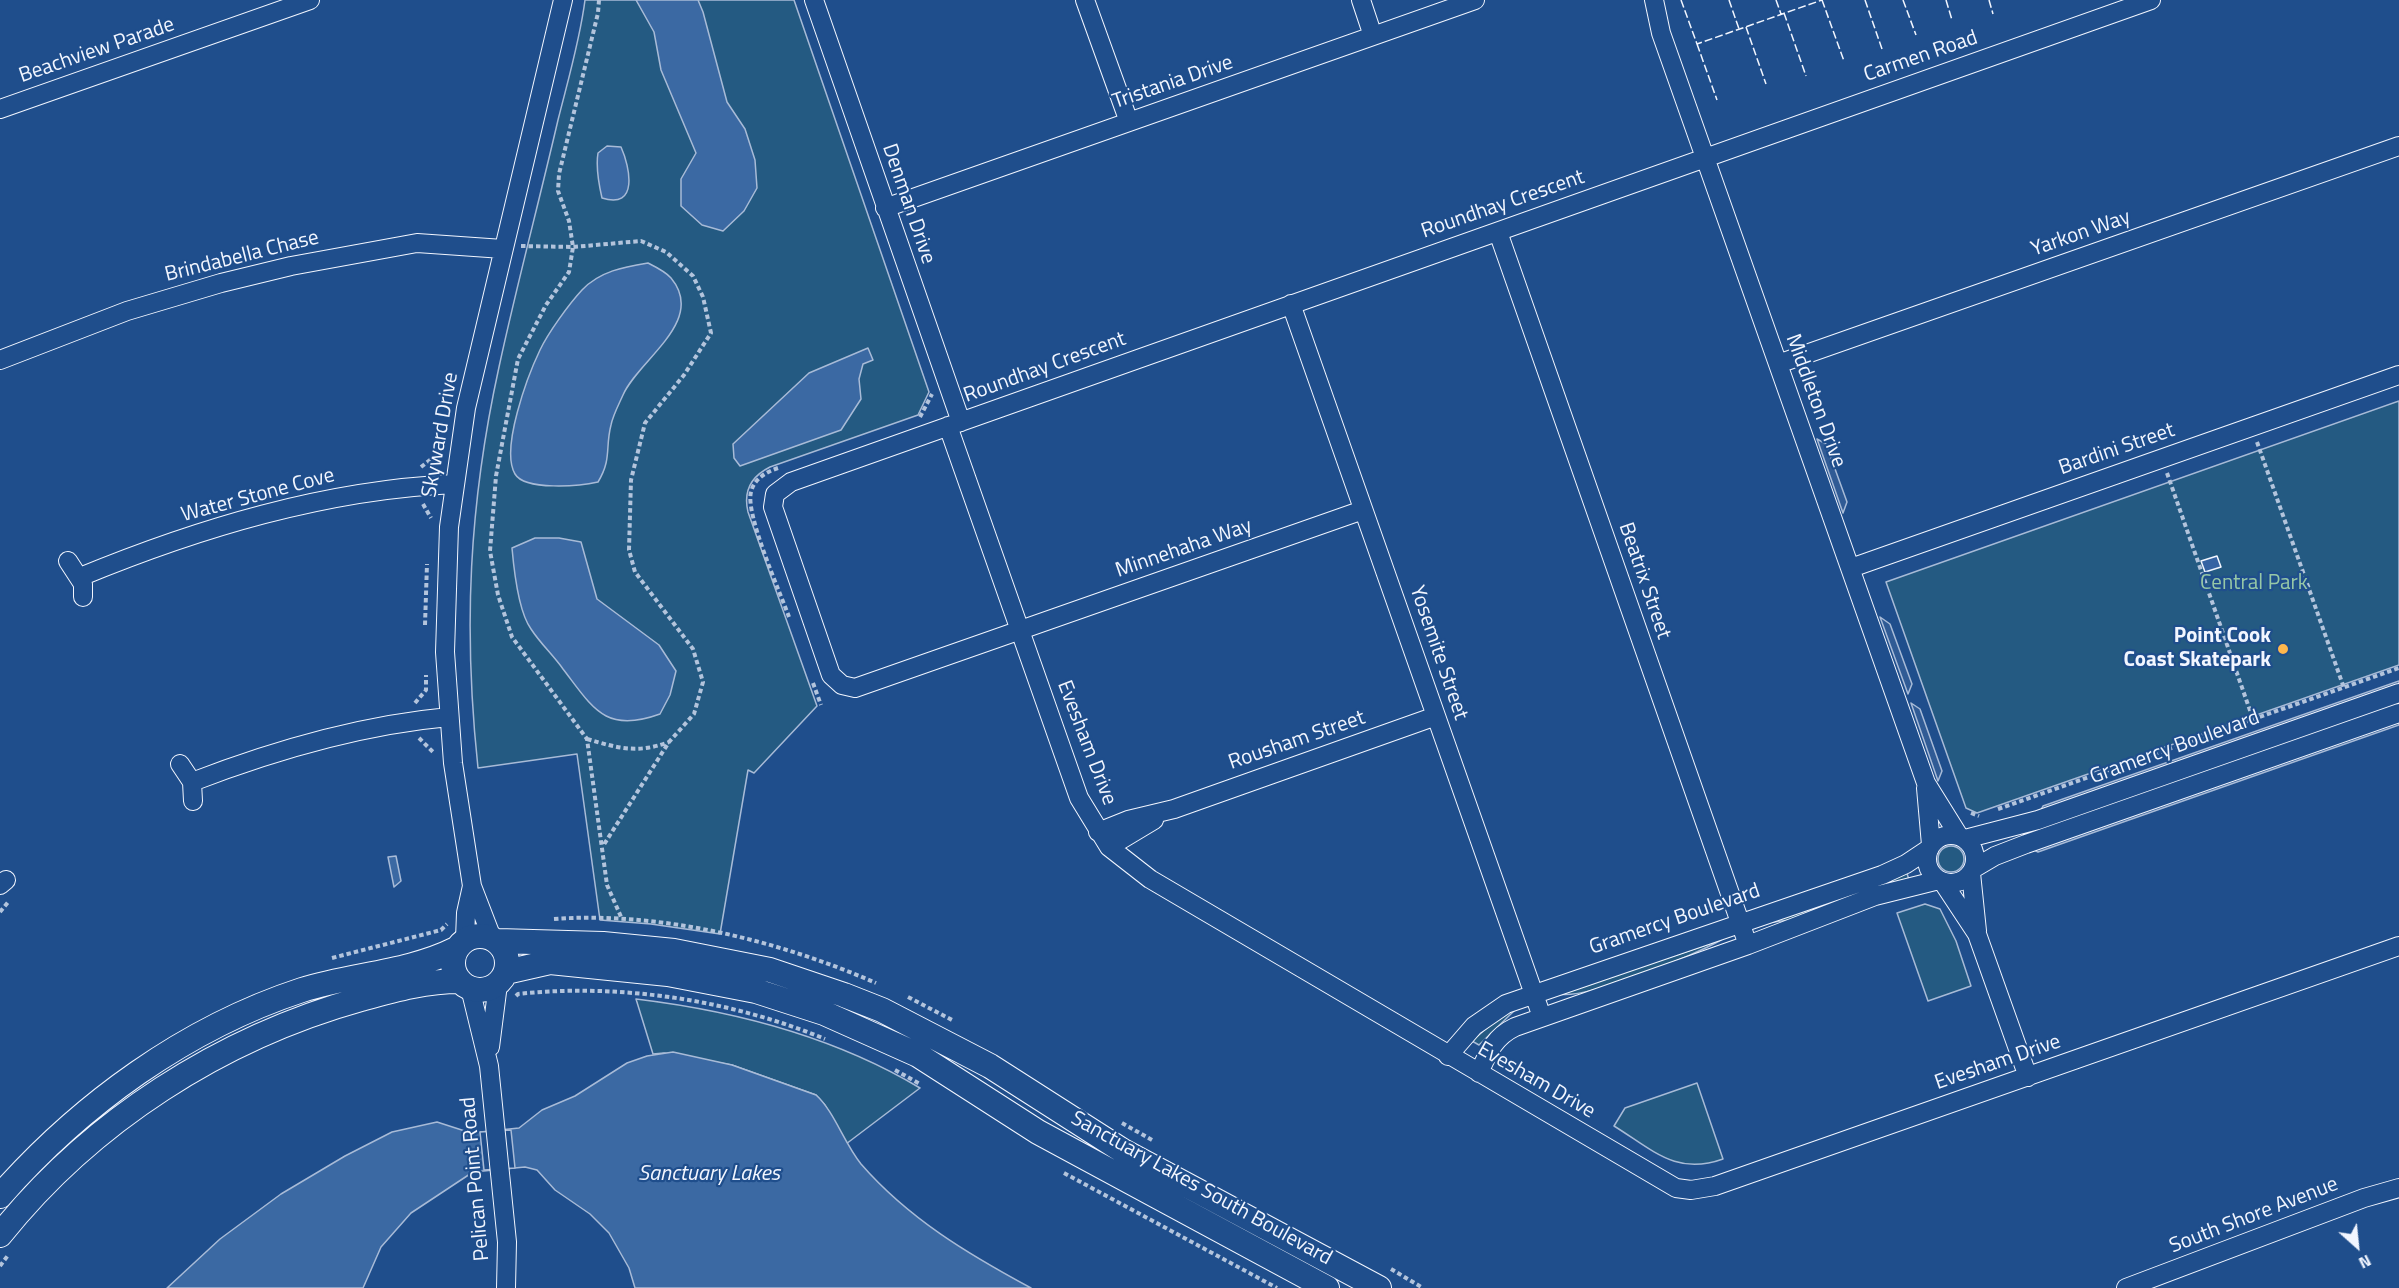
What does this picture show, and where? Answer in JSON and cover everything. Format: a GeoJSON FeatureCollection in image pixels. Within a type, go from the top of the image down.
{"type":"FeatureCollection","features":[{"type":"Feature","properties":{"kind":"street","name":"Beachview Parade"},"geometry":{"type":"LineString","coordinates":[[0,109],[310,0]]}},
{"type":"Feature","properties":{"kind":"street","name":"Skyward Drive"},"geometry":{"type":"LineString","coordinates":[[495,939],[472,886],[453,763],[445,652],[446,573],[454,484],[466,408],[564,0]]}},
{"type":"Feature","properties":{"kind":"street","name":"Denman Drive"},"geometry":{"type":"LineString","coordinates":[[814,0],[885,208],[954,424]]}},
{"type":"Feature","properties":{"kind":"street"},"geometry":{"type":"LineString","coordinates":[[1085,0],[1129,122]]}},
{"type":"Feature","properties":{"kind":"street"},"geometry":{"type":"LineString","coordinates":[[1361,0],[1373,36]]}},
{"type":"Feature","properties":{"kind":"street","name":"Tristania Drive"},"geometry":{"type":"LineString","coordinates":[[885,208],[1475,0]]}},
{"type":"Feature","properties":{"kind":"street","name":"Middleton Drive"},"geometry":{"type":"LineString","coordinates":[[1645,0],[1661,33],[1926,783],[1962,838]]}},
{"type":"Feature","properties":{"kind":"street","name":"Middleton Drive"},"geometry":{"type":"LineString","coordinates":[[1654,0],[1661,33]]}},
{"type":"Feature","properties":{"kind":"street","name":"Carmen Road"},"geometry":{"type":"LineString","coordinates":[[1705,157],[2151,0]]}},
{"type":"Feature","properties":{"kind":"street","name":"Yarkon Way"},"geometry":{"type":"LineString","coordinates":[[1778,364],[2399,146]]}},
{"type":"Feature","properties":{"kind":"street","name":"Roundhay Crescent"},"geometry":{"type":"LineString","coordinates":[[1020,631],[855,688],[842,685],[834,680],[826,664],[774,514],[775,494],[791,482],[1705,157]]}},
{"type":"Feature","properties":{"kind":"street","name":"Beatrix Street"},"geometry":{"type":"LineString","coordinates":[[1497,232],[1748,945]]}},
{"type":"Feature","properties":{"kind":"street","name":"Brindabella Chase"},"geometry":{"type":"LineString","coordinates":[[0,360],[127,310],[269,271],[417,243],[503,249]]}},
{"type":"Feature","properties":{"kind":"street","name":"Yosemite Street"},"geometry":{"type":"LineString","coordinates":[[1291,304],[1542,1017]]}},
{"type":"Feature","properties":{"kind":"street","name":"Bardini Street"},"geometry":{"type":"LineString","coordinates":[[1851,568],[2399,375]]}},
{"type":"Feature","properties":{"kind":"street","name":"Evesham Drive"},"geometry":{"type":"LineString","coordinates":[[954,424],[1020,631],[1079,798],[1109,847],[1150,879],[1668,1185],[1691,1191],[1715,1186],[2399,946]]}},
{"type":"Feature","properties":{"kind":"street","name":"Water Stone Cove"},"geometry":{"type":"LineString","coordinates":[[80,577],[160,546],[286,509],[360,493],[454,484]]}},
{"type":"Feature","properties":{"kind":"street","name":"Minnehaha Way"},"geometry":{"type":"LineString","coordinates":[[1020,631],[1363,510]]}},
{"type":"Feature","properties":{"kind":"street"},"geometry":{"type":"LineString","coordinates":[[68,561],[80,577],[84,590],[83,597]]}},
{"type":"Feature","properties":{"kind":"street","name":"Gramercy Boulevard"},"geometry":{"type":"LineString","coordinates":[[1962,838],[2038,820],[2399,693]]}},
{"type":"Feature","properties":{"kind":"street","name":"Gramercy Boulevard"},"geometry":{"type":"LineString","coordinates":[[1972,871],[1995,856],[2026,844],[2399,713]]}},
{"type":"Feature","properties":{"kind":"street","name":"Rousham Street"},"geometry":{"type":"LineString","coordinates":[[1098,832],[1138,817],[1174,809],[1436,716]]}},
{"type":"Feature","properties":{"kind":"street"},"geometry":{"type":"LineString","coordinates":[[192,782],[302,744],[376,727],[449,717]]}},
{"type":"Feature","properties":{"kind":"street"},"geometry":{"type":"LineString","coordinates":[[180,764],[192,782],[193,801]]}},
{"type":"Feature","properties":{"kind":"street","name":"Middleton Drive"},"geometry":{"type":"LineString","coordinates":[[1926,783],[1931,846]]}},
{"type":"Feature","properties":{"kind":"street","name":"Rousham Street"},"geometry":{"type":"LineString","coordinates":[[1109,847],[1174,809]]}},
{"type":"Feature","properties":{"kind":"street"},"geometry":{"type":"LineString","coordinates":[[1977,934],[1972,871],[1974,853],[1962,838],[1944,836],[1931,846],[1928,866],[1977,934],[2028,1077]]}},
{"type":"Feature","properties":{"kind":"street","name":"Gramercy Boulevard"},"geometry":{"type":"LineString","coordinates":[[1448,1056],[1490,1012],[1534,993],[1898,869],[1931,846]]}},
{"type":"Feature","properties":{"kind":"street"},"geometry":{"type":"LineString","coordinates":[[1479,1073],[1491,1047],[1498,1038],[1515,1027],[1748,945],[1875,896],[1941,881],[1958,882],[1972,871]]}},
{"type":"Feature","properties":{"kind":"street","name":"Skyward Drive"},"geometry":{"type":"LineString","coordinates":[[460,944],[472,886]]}},
{"type":"Feature","properties":{"kind":"street","name":"Sanctuary Lakes South Boulevard"},"geometry":{"type":"LineString","coordinates":[[0,1196],[56,1139],[111,1093],[207,1030],[250,1009],[304,989],[369,973],[420,965],[474,936],[643,947],[698,955],[770,970],[882,1010],[1025,1087],[1123,1151],[1379,1288]]}},
{"type":"Feature","properties":{"kind":"street"},"geometry":{"type":"LineString","coordinates":[[495,939],[507,956],[500,986]]}},
{"type":"Feature","properties":{"kind":"street"},"geometry":{"type":"LineString","coordinates":[[460,944],[452,966],[465,985]]}},
{"type":"Feature","properties":{"kind":"street","name":"Sanctuary Lakes South Boulevard"},"geometry":{"type":"LineString","coordinates":[[7,1242],[73,1159],[121,1119],[186,1073],[261,1034],[312,1014],[427,983],[465,985],[485,990],[500,986],[536,964],[570,963],[668,974],[765,994],[824,1013],[885,1038],[934,1065],[1008,1114],[1179,1210],[1328,1288]]}},
{"type":"Feature","properties":{"kind":"street","name":"Pelican Point Road"},"geometry":{"type":"LineString","coordinates":[[465,985],[489,1066],[507,1242],[506,1288]]}},
{"type":"Feature","properties":{"kind":"street","name":"Pelican Point Road"},"geometry":{"type":"LineString","coordinates":[[489,1066],[500,986]]}},
{"type":"Feature","properties":{"kind":"street"},"geometry":{"type":"LineString","coordinates":[[1008,1114],[1025,1087]]}},
{"type":"Feature","properties":{"kind":"street","name":"South Shore Avenue"},"geometry":{"type":"LineString","coordinates":[[2126,1288],[2364,1198],[2399,1188]]}},
{"type":"Feature","properties":{"kind":"path"},"geometry":{"type":"LineString","coordinates":[[599,0],[598,13],[559,174],[558,190],[569,221],[573,247],[569,272],[546,305],[518,359],[496,476],[490,551],[498,595],[512,637],[586,739],[607,885],[622,919]]}},
{"type":"Feature","properties":{"kind":"path"},"geometry":{"type":"LineString","coordinates":[[503,249],[513,246],[573,247],[641,241],[666,252],[693,276],[703,297],[711,333],[684,375],[645,423],[631,480],[629,550],[635,572],[693,649],[703,682],[693,714],[669,742],[603,846]]}},
{"type":"Feature","properties":{"kind":"path"},"geometry":{"type":"LineString","coordinates":[[909,422],[920,417],[924,410],[932,393],[928,382]]}},
{"type":"Feature","properties":{"kind":"path"},"geometry":{"type":"LineString","coordinates":[[2252,427],[2344,688]]}},
{"type":"Feature","properties":{"kind":"path"},"geometry":{"type":"LineString","coordinates":[[2162,458],[2253,719]]}},
{"type":"Feature","properties":{"kind":"path"},"geometry":{"type":"LineString","coordinates":[[782,467],[764,474],[754,484],[750,505],[792,625]]}},
{"type":"Feature","properties":{"kind":"path"},"geometry":{"type":"LineString","coordinates":[[415,505],[423,504]]}},
{"type":"Feature","properties":{"kind":"path"},"geometry":{"type":"LineString","coordinates":[[1971,813],[1981,815],[2399,668]]}},
{"type":"Feature","properties":{"kind":"path"},"geometry":{"type":"LineString","coordinates":[[812,681],[821,705]]}},
{"type":"Feature","properties":{"kind":"path"},"geometry":{"type":"LineString","coordinates":[[586,739],[631,751],[653,748],[669,742]]}},
{"type":"Feature","properties":{"kind":"path"},"geometry":{"type":"LineString","coordinates":[[500,986],[511,1001],[518,994],[532,992],[627,993],[726,1009],[828,1040]]}},
{"type":"Feature","properties":{"kind":"path"},"geometry":{"type":"LineString","coordinates":[[888,1067],[925,1087]]}},
{"type":"Feature","properties":{"kind":"path"},"geometry":{"type":"LineString","coordinates":[[1060,1170],[1277,1288]]}},
{"type":"Feature","properties":{"kind":"path"},"geometry":{"type":"LineString","coordinates":[[0,1266],[7,1242]]}},
{"type":"Feature","properties":{"kind":"green space"},"geometry":{"type":"Polygon","coordinates":[[[585,0],[794,0],[929,392],[918,415],[770,467],[758,475],[750,485],[747,497],[748,512],[817,706],[754,773],[748,770],[720,934],[651,924],[600,920],[577,754],[478,768],[473,716],[470,616],[475,517],[481,468],[499,367],[577,45],[585,0]]]}},
{"type":"Feature","properties":{"kind":"green space","name":"Central Park"},"geometry":{"type":"Polygon","coordinates":[[[2399,401],[2399,665],[1977,813],[1966,808],[1886,582],[2399,401]]]}},
{"type":"Feature","properties":{"kind":"green space"},"geometry":{"type":"Polygon","coordinates":[[[1951,846],[1960,850],[1964,859],[1960,868],[1951,872],[1942,868],[1938,859],[1942,850],[1951,846]]]}},
{"type":"Feature","properties":{"kind":"green space"},"geometry":{"type":"Polygon","coordinates":[[[1906,870],[1909,880],[1789,920],[1767,923],[1906,870]]]}},
{"type":"Feature","properties":{"kind":"green space"},"geometry":{"type":"Polygon","coordinates":[[[1925,904],[1940,909],[1956,941],[1971,986],[1928,1001],[1897,913],[1925,904]]]}},
{"type":"Feature","properties":{"kind":"green space"},"geometry":{"type":"Polygon","coordinates":[[[1721,940],[1689,956],[1615,984],[1573,994],[1559,994],[1721,940]]]}},
{"type":"Feature","properties":{"kind":"green space"},"geometry":{"type":"Polygon","coordinates":[[[636,999],[710,1011],[783,1028],[853,1054],[920,1088],[846,1144],[825,1105],[816,1095],[732,1065],[664,1053],[653,1054],[636,999]]]}},
{"type":"Feature","properties":{"kind":"green space"},"geometry":{"type":"Polygon","coordinates":[[[1515,1010],[1479,1045],[1472,1041],[1503,1014],[1515,1010]]]}},
{"type":"Feature","properties":{"kind":"green space"},"geometry":{"type":"Polygon","coordinates":[[[1697,1083],[1723,1159],[1692,1164],[1678,1162],[1653,1151],[1614,1126],[1625,1108],[1697,1083]]]}},
{"type":"Feature","properties":{"kind":"shaded area"},"geometry":{"type":"Polygon","coordinates":[[[1817,439],[1826,444],[1847,502],[1843,513],[1817,439]]]}},
{"type":"Feature","properties":{"kind":"shaded area"},"geometry":{"type":"Polygon","coordinates":[[[1880,617],[1890,624],[1912,684],[1908,694],[1880,617]]]}},
{"type":"Feature","properties":{"kind":"shaded area"},"geometry":{"type":"Polygon","coordinates":[[[2399,681],[2399,687],[2038,815],[2043,806],[2399,681]]]}},
{"type":"Feature","properties":{"kind":"shaded area"},"geometry":{"type":"Polygon","coordinates":[[[1911,703],[1920,709],[1942,771],[1938,781],[1911,703]]]}},
{"type":"Feature","properties":{"kind":"shaded area"},"geometry":{"type":"Polygon","coordinates":[[[2399,718],[2399,725],[2038,852],[2030,848],[2399,718]]]}},
{"type":"Feature","properties":{"kind":"water"},"geometry":{"type":"Polygon","coordinates":[[[636,0],[698,0],[703,12],[727,102],[745,129],[755,160],[757,188],[744,211],[723,231],[702,225],[681,206],[681,179],[696,153],[661,70],[654,32],[636,0]]]}},
{"type":"Feature","properties":{"kind":"water"},"geometry":{"type":"Polygon","coordinates":[[[607,146],[621,147],[629,175],[627,192],[622,198],[614,200],[602,198],[599,181],[598,153],[607,146]]]}},
{"type":"Feature","properties":{"kind":"water"},"geometry":{"type":"Polygon","coordinates":[[[648,263],[671,278],[680,294],[681,310],[676,325],[666,340],[623,395],[612,421],[607,460],[598,482],[554,486],[530,483],[521,479],[515,474],[511,463],[513,430],[535,361],[553,327],[577,296],[597,278],[630,266],[648,263]]]}},
{"type":"Feature","properties":{"kind":"water"},"geometry":{"type":"Polygon","coordinates":[[[868,348],[873,360],[863,364],[859,379],[861,399],[841,430],[740,466],[734,458],[733,444],[809,373],[868,348]]]}},
{"type":"Feature","properties":{"kind":"water"},"geometry":{"type":"Polygon","coordinates":[[[535,538],[559,538],[581,542],[597,599],[659,645],[676,671],[670,695],[660,714],[626,721],[602,714],[592,706],[535,634],[520,602],[512,548],[535,538]]]}},
{"type":"Feature","properties":{"kind":"water"},"geometry":{"type":"Polygon","coordinates":[[[396,856],[401,881],[394,887],[388,857],[396,856]]]}},
{"type":"Feature","properties":{"kind":"water","name":"Sanctuary Lakes"},"geometry":{"type":"Polygon","coordinates":[[[673,1052],[732,1065],[816,1095],[828,1110],[861,1164],[899,1202],[940,1234],[1031,1288],[635,1288],[629,1268],[609,1233],[590,1214],[555,1190],[537,1170],[525,1167],[473,1172],[411,1213],[381,1247],[363,1288],[167,1288],[220,1239],[281,1194],[345,1156],[392,1132],[437,1122],[471,1133],[519,1128],[542,1110],[575,1096],[627,1063],[647,1056],[673,1052]]]}},
{"type":"Feature","properties":{"kind":"pier"},"geometry":{"type":"Polygon","coordinates":[[[511,1130],[515,1168],[484,1170],[480,1132],[511,1130]]]}},
{"type":"Feature","properties":{"kind":"building"},"geometry":{"type":"Polygon","coordinates":[[[2217,556],[2221,567],[2205,572],[2201,561],[2217,556]]]}},
{"type":"Feature","properties":{"kind":"fence"},"geometry":{"type":"LineString","coordinates":[[1681,0],[1697,44],[1822,0]]}},
{"type":"Feature","properties":{"kind":"fence"},"geometry":{"type":"LineString","coordinates":[[1729,0],[1739,29]]}},
{"type":"Feature","properties":{"kind":"fence"},"geometry":{"type":"LineString","coordinates":[[1776,0],[1781,14]]}},
{"type":"Feature","properties":{"kind":"fence"},"geometry":{"type":"LineString","coordinates":[[1822,0],[1844,61]]}},
{"type":"Feature","properties":{"kind":"fence"},"geometry":{"type":"LineString","coordinates":[[1865,0],[1882,49]]}},
{"type":"Feature","properties":{"kind":"fence"},"geometry":{"type":"LineString","coordinates":[[1903,0],[1916,35]]}},
{"type":"Feature","properties":{"kind":"fence"},"geometry":{"type":"LineString","coordinates":[[1946,0],[1952,20]]}},
{"type":"Feature","properties":{"kind":"fence"},"geometry":{"type":"LineString","coordinates":[[1989,0],[1993,14]]}},
{"type":"Feature","properties":{"kind":"fence"},"geometry":{"type":"LineString","coordinates":[[1784,13],[1806,76]]}},
{"type":"Feature","properties":{"kind":"fence"},"geometry":{"type":"LineString","coordinates":[[1746,27],[1766,84]]}},
{"type":"Feature","properties":{"kind":"fence"},"geometry":{"type":"LineString","coordinates":[[1697,44],[1717,100]]}},
{"type":"Feature","properties":{"kind":"place","name":"Point Cook Coast Skatepark"},"geometry":{"type":"Point","coordinates":[2283,649]}}]}
